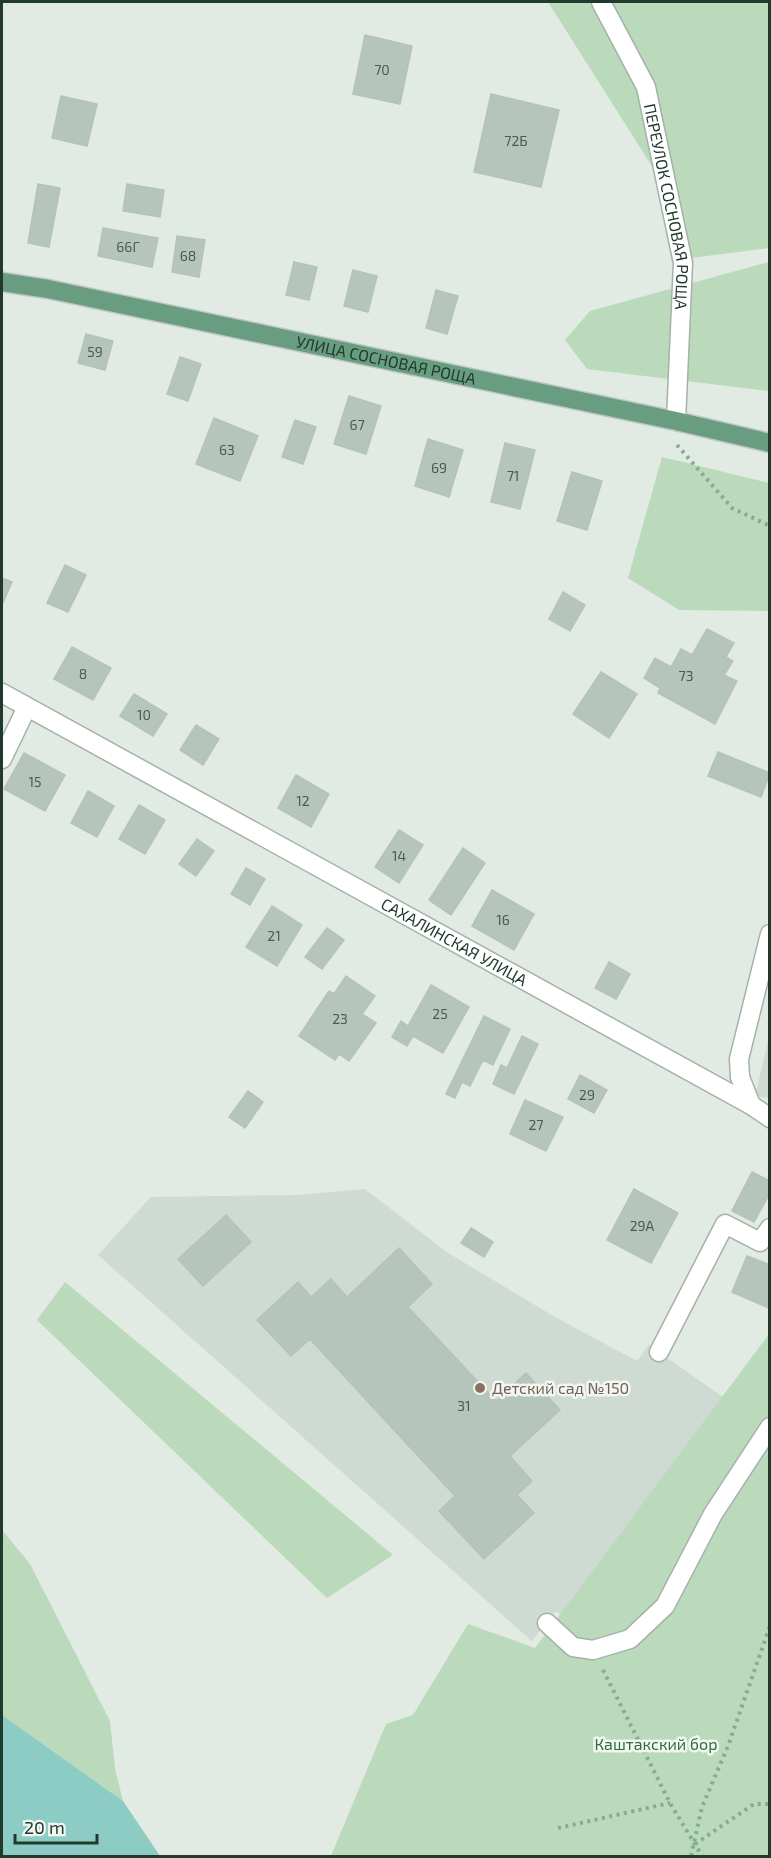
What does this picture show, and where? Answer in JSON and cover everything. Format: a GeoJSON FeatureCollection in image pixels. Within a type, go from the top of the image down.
{"type":"FeatureCollection","features":[{"type":"Feature","properties":{"kind":"main road","name":"УЛИЦА СОСНОВАЯ РОЩА"},"geometry":{"type":"LineString","coordinates":[[2,282],[48,289],[676,421],[770,443]]}},
{"type":"Feature","properties":{"kind":"street","name":"ПЕРЕУЛОК СОСНОВАЯ РОЩА"},"geometry":{"type":"LineString","coordinates":[[601,2],[646,87],[683,263],[676,421]]}},
{"type":"Feature","properties":{"kind":"street","name":"САХАЛИНСКАЯ УЛИЦА"},"geometry":{"type":"LineString","coordinates":[[2,693],[751,1105],[770,1118]]}},
{"type":"Feature","properties":{"kind":"street"},"geometry":{"type":"LineString","coordinates":[[2,759],[27,707]]}},
{"type":"Feature","properties":{"kind":"street"},"geometry":{"type":"LineString","coordinates":[[751,1105],[740,1077],[739,1059],[770,934]]}},
{"type":"Feature","properties":{"kind":"street"},"geometry":{"type":"LineString","coordinates":[[659,1352],[725,1224],[760,1242],[770,1228]]}},
{"type":"Feature","properties":{"kind":"street"},"geometry":{"type":"LineString","coordinates":[[547,1623],[573,1647],[593,1650],[630,1639],[665,1606],[713,1514],[770,1427]]}},
{"type":"Feature","properties":{"kind":"path"},"geometry":{"type":"LineString","coordinates":[[651,416],[732,508],[770,526]]}},
{"type":"Feature","properties":{"kind":"path"},"geometry":{"type":"LineString","coordinates":[[691,1857],[702,1807],[728,1746],[770,1626]]}},
{"type":"Feature","properties":{"kind":"path"},"geometry":{"type":"LineString","coordinates":[[593,1650],[670,1803],[702,1857]]}},
{"type":"Feature","properties":{"kind":"path"},"geometry":{"type":"LineString","coordinates":[[558,1828],[670,1803]]}},
{"type":"Feature","properties":{"kind":"path"},"geometry":{"type":"LineString","coordinates":[[694,1844],[754,1804],[770,1804]]}},
{"type":"Feature","properties":{"kind":"shaded area"},"geometry":{"type":"Polygon","coordinates":[[[769,1037],[769,1098],[755,1096],[769,1037]]]}},
{"type":"Feature","properties":{"kind":"shaded area","name":"Детский сад №150"},"geometry":{"type":"Polygon","coordinates":[[[365,1189],[448,1253],[555,1317],[637,1361],[649,1345],[750,1416],[600,1642],[556,1611],[532,1641],[98,1255],[151,1197],[297,1195],[365,1189]]]}},
{"type":"Feature","properties":{"kind":"green space"},"geometry":{"type":"Polygon","coordinates":[[[548,2],[769,2],[769,248],[691,258],[681,212],[548,2]]]}},
{"type":"Feature","properties":{"kind":"green space"},"geometry":{"type":"Polygon","coordinates":[[[769,262],[769,391],[587,369],[565,340],[590,311],[769,262]]]}},
{"type":"Feature","properties":{"kind":"green space"},"geometry":{"type":"Polygon","coordinates":[[[662,457],[769,483],[769,611],[679,610],[628,578],[662,457]]]}},
{"type":"Feature","properties":{"kind":"green space"},"geometry":{"type":"Polygon","coordinates":[[[65,1282],[393,1555],[327,1598],[37,1320],[65,1282]]]}},
{"type":"Feature","properties":{"kind":"green space","name":"Каштакский бор"},"geometry":{"type":"Polygon","coordinates":[[[769,1334],[769,1856],[331,1856],[386,1724],[413,1715],[468,1624],[535,1648],[769,1334]]]}},
{"type":"Feature","properties":{"kind":"green space"},"geometry":{"type":"Polygon","coordinates":[[[2,1530],[30,1564],[110,1721],[115,1769],[123,1801],[2,1715],[2,1530]]]}},
{"type":"Feature","properties":{"kind":"water"},"geometry":{"type":"Polygon","coordinates":[[[2,1715],[123,1801],[160,1856],[2,1856],[2,1715]]]}},
{"type":"Feature","properties":{"kind":"building"},"geometry":{"type":"Polygon","coordinates":[[[365,35],[412,46],[400,104],[353,94],[365,35]]]}},
{"type":"Feature","properties":{"kind":"building"},"geometry":{"type":"Polygon","coordinates":[[[491,94],[559,110],[541,187],[474,172],[491,94]]]}},
{"type":"Feature","properties":{"kind":"building"},"geometry":{"type":"Polygon","coordinates":[[[61,96],[97,104],[87,146],[52,138],[61,96]]]}},
{"type":"Feature","properties":{"kind":"building"},"geometry":{"type":"Polygon","coordinates":[[[38,184],[60,188],[49,247],[28,243],[38,184]]]}},
{"type":"Feature","properties":{"kind":"building"},"geometry":{"type":"Polygon","coordinates":[[[127,184],[164,190],[160,217],[123,211],[127,184]]]}},
{"type":"Feature","properties":{"kind":"building"},"geometry":{"type":"Polygon","coordinates":[[[103,228],[158,238],[152,267],[98,256],[103,228]]]}},
{"type":"Feature","properties":{"kind":"building"},"geometry":{"type":"Polygon","coordinates":[[[177,236],[205,240],[199,277],[172,272],[177,236]]]}},
{"type":"Feature","properties":{"kind":"building"},"geometry":{"type":"Polygon","coordinates":[[[294,262],[317,267],[309,300],[286,295],[294,262]]]}},
{"type":"Feature","properties":{"kind":"building"},"geometry":{"type":"Polygon","coordinates":[[[353,270],[377,276],[368,312],[344,306],[353,270]]]}},
{"type":"Feature","properties":{"kind":"building"},"geometry":{"type":"Polygon","coordinates":[[[436,290],[458,296],[447,334],[426,328],[436,290]]]}},
{"type":"Feature","properties":{"kind":"building"},"geometry":{"type":"Polygon","coordinates":[[[86,334],[113,341],[105,370],[78,363],[86,334]]]}},
{"type":"Feature","properties":{"kind":"building"},"geometry":{"type":"Polygon","coordinates":[[[180,357],[201,364],[188,401],[167,394],[180,357]]]}},
{"type":"Feature","properties":{"kind":"building"},"geometry":{"type":"Polygon","coordinates":[[[349,396],[381,406],[366,454],[334,444],[349,396]]]}},
{"type":"Feature","properties":{"kind":"building"},"geometry":{"type":"Polygon","coordinates":[[[214,418],[258,436],[240,481],[196,464],[214,418]]]}},
{"type":"Feature","properties":{"kind":"building"},"geometry":{"type":"Polygon","coordinates":[[[295,420],[316,427],[303,464],[282,457],[295,420]]]}},
{"type":"Feature","properties":{"kind":"building"},"geometry":{"type":"Polygon","coordinates":[[[428,439],[463,450],[449,497],[415,486],[428,439]]]}},
{"type":"Feature","properties":{"kind":"building"},"geometry":{"type":"Polygon","coordinates":[[[505,443],[535,450],[520,509],[491,502],[505,443]]]}},
{"type":"Feature","properties":{"kind":"building"},"geometry":{"type":"Polygon","coordinates":[[[572,472],[602,481],[587,530],[557,521],[572,472]]]}},
{"type":"Feature","properties":{"kind":"building"},"geometry":{"type":"Polygon","coordinates":[[[65,565],[86,575],[68,612],[47,603],[65,565]]]}},
{"type":"Feature","properties":{"kind":"building"},"geometry":{"type":"Polygon","coordinates":[[[2,578],[12,582],[2,605],[2,578]]]}},
{"type":"Feature","properties":{"kind":"building"},"geometry":{"type":"Polygon","coordinates":[[[563,592],[585,605],[570,631],[549,619],[563,592]]]}},
{"type":"Feature","properties":{"kind":"building"},"geometry":{"type":"Polygon","coordinates":[[[707,629],[734,643],[726,657],[733,661],[724,675],[737,681],[715,724],[658,693],[660,688],[644,678],[655,658],[671,667],[681,649],[692,655],[707,629]]]}},
{"type":"Feature","properties":{"kind":"building"},"geometry":{"type":"Polygon","coordinates":[[[72,647],[111,668],[93,700],[54,679],[72,647]]]}},
{"type":"Feature","properties":{"kind":"building"},"geometry":{"type":"Polygon","coordinates":[[[601,672],[637,694],[609,738],[573,714],[601,672]]]}},
{"type":"Feature","properties":{"kind":"building"},"geometry":{"type":"Polygon","coordinates":[[[134,694],[167,714],[153,736],[120,716],[134,694]]]}},
{"type":"Feature","properties":{"kind":"building"},"geometry":{"type":"Polygon","coordinates":[[[196,725],[219,739],[203,765],[180,750],[196,725]]]}},
{"type":"Feature","properties":{"kind":"building"},"geometry":{"type":"Polygon","coordinates":[[[718,752],[770,773],[761,797],[708,776],[718,752]]]}},
{"type":"Feature","properties":{"kind":"building"},"geometry":{"type":"Polygon","coordinates":[[[24,753],[65,775],[45,811],[4,789],[24,753]]]}},
{"type":"Feature","properties":{"kind":"building"},"geometry":{"type":"Polygon","coordinates":[[[296,775],[329,794],[311,827],[278,808],[296,775]]]}},
{"type":"Feature","properties":{"kind":"building"},"geometry":{"type":"Polygon","coordinates":[[[88,791],[114,806],[97,837],[71,823],[88,791]]]}},
{"type":"Feature","properties":{"kind":"building"},"geometry":{"type":"Polygon","coordinates":[[[139,805],[165,820],[145,854],[119,839],[139,805]]]}},
{"type":"Feature","properties":{"kind":"building"},"geometry":{"type":"Polygon","coordinates":[[[399,830],[423,845],[399,883],[375,867],[399,830]]]}},
{"type":"Feature","properties":{"kind":"building"},"geometry":{"type":"Polygon","coordinates":[[[197,839],[214,851],[196,876],[179,864],[197,839]]]}},
{"type":"Feature","properties":{"kind":"building"},"geometry":{"type":"Polygon","coordinates":[[[463,848],[485,863],[451,915],[429,900],[463,848]]]}},
{"type":"Feature","properties":{"kind":"building"},"geometry":{"type":"Polygon","coordinates":[[[246,868],[265,879],[250,905],[231,894],[246,868]]]}},
{"type":"Feature","properties":{"kind":"building"},"geometry":{"type":"Polygon","coordinates":[[[492,890],[534,914],[514,950],[472,926],[492,890]]]}},
{"type":"Feature","properties":{"kind":"building"},"geometry":{"type":"Polygon","coordinates":[[[272,906],[302,925],[277,966],[246,947],[272,906]]]}},
{"type":"Feature","properties":{"kind":"building"},"geometry":{"type":"Polygon","coordinates":[[[327,928],[344,940],[322,969],[305,957],[327,928]]]}},
{"type":"Feature","properties":{"kind":"building"},"geometry":{"type":"Polygon","coordinates":[[[609,962],[630,974],[616,999],[595,988],[609,962]]]}},
{"type":"Feature","properties":{"kind":"building"},"geometry":{"type":"Polygon","coordinates":[[[346,976],[375,996],[362,1014],[376,1023],[349,1061],[339,1054],[335,1060],[299,1036],[329,991],[334,994],[346,976]]]}},
{"type":"Feature","properties":{"kind":"building"},"geometry":{"type":"Polygon","coordinates":[[[431,985],[469,1007],[443,1053],[413,1036],[407,1046],[392,1037],[401,1021],[408,1026],[431,985]]]}},
{"type":"Feature","properties":{"kind":"building"},"geometry":{"type":"Polygon","coordinates":[[[484,1016],[510,1029],[493,1065],[483,1060],[470,1086],[462,1082],[455,1098],[446,1094],[484,1016]]]}},
{"type":"Feature","properties":{"kind":"building"},"geometry":{"type":"Polygon","coordinates":[[[522,1036],[538,1044],[514,1094],[493,1084],[501,1065],[507,1068],[522,1036]]]}},
{"type":"Feature","properties":{"kind":"building"},"geometry":{"type":"Polygon","coordinates":[[[580,1075],[607,1090],[594,1113],[568,1099],[580,1075]]]}},
{"type":"Feature","properties":{"kind":"building"},"geometry":{"type":"Polygon","coordinates":[[[248,1091],[263,1102],[245,1128],[229,1117],[248,1091]]]}},
{"type":"Feature","properties":{"kind":"building"},"geometry":{"type":"Polygon","coordinates":[[[525,1100],[563,1117],[546,1151],[510,1134],[525,1100]]]}},
{"type":"Feature","properties":{"kind":"building"},"geometry":{"type":"Polygon","coordinates":[[[752,1172],[770,1181],[770,1193],[754,1222],[732,1211],[752,1172]]]}},
{"type":"Feature","properties":{"kind":"building"},"geometry":{"type":"Polygon","coordinates":[[[634,1189],[678,1213],[651,1263],[607,1240],[634,1189]]]}},
{"type":"Feature","properties":{"kind":"building"},"geometry":{"type":"Polygon","coordinates":[[[226,1215],[251,1242],[203,1286],[178,1259],[226,1215]]]}},
{"type":"Feature","properties":{"kind":"building"},"geometry":{"type":"Polygon","coordinates":[[[471,1228],[493,1242],[484,1257],[461,1243],[471,1228]]]}},
{"type":"Feature","properties":{"kind":"building"},"geometry":{"type":"Polygon","coordinates":[[[399,1248],[432,1284],[408,1307],[496,1401],[526,1373],[560,1410],[510,1456],[532,1481],[517,1495],[534,1513],[484,1559],[439,1511],[455,1496],[310,1339],[291,1356],[257,1320],[298,1282],[311,1297],[331,1279],[347,1297],[399,1248]]]}},
{"type":"Feature","properties":{"kind":"building"},"geometry":{"type":"Polygon","coordinates":[[[747,1256],[770,1265],[769,1308],[732,1292],[747,1256]]]}},
{"type":"Feature","properties":{"kind":"place","name":"Детский сад №150"},"geometry":{"type":"Point","coordinates":[480,1388]}}]}
